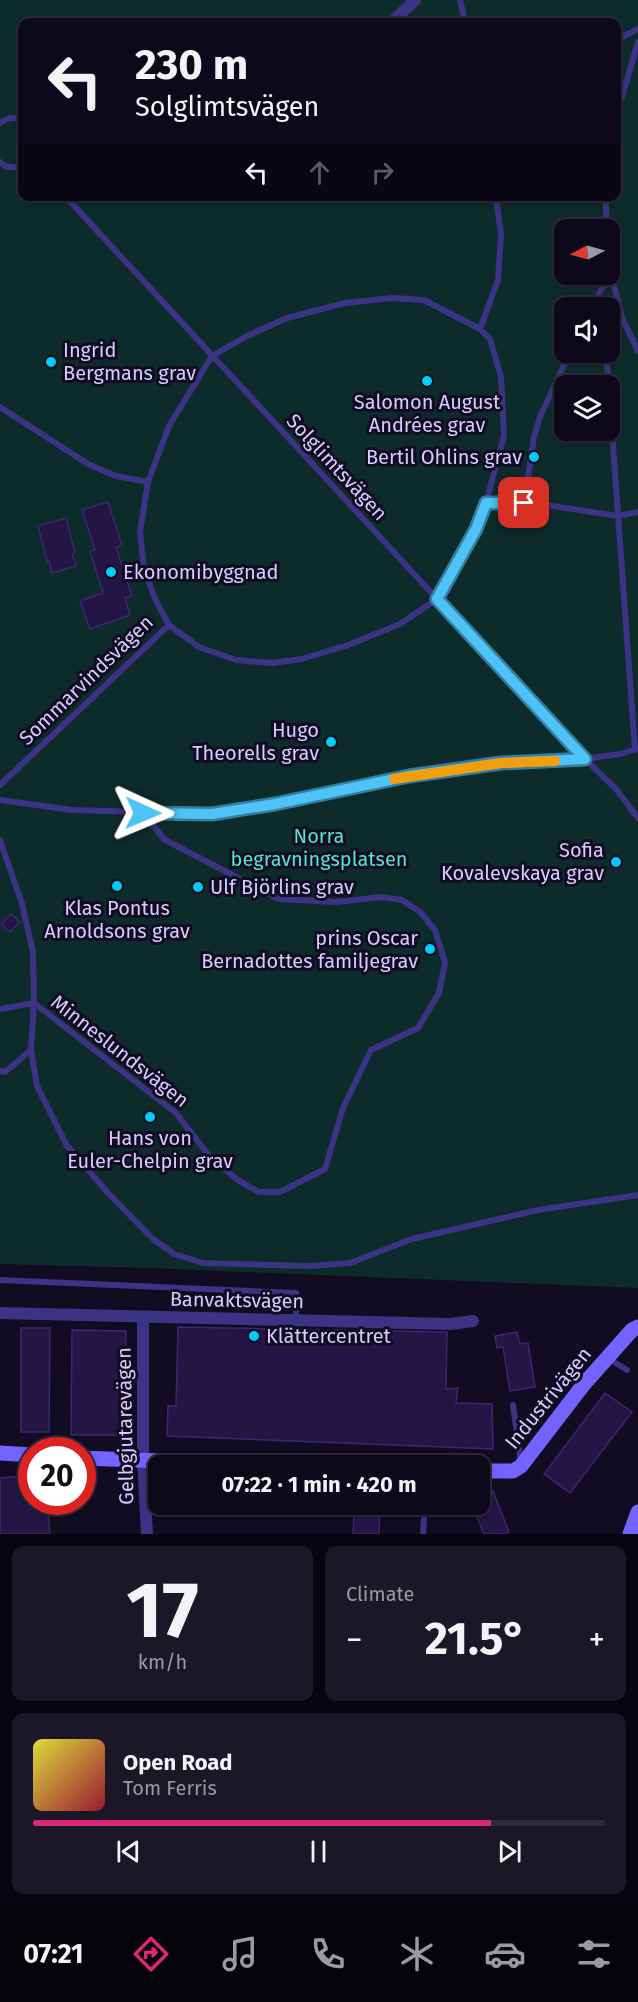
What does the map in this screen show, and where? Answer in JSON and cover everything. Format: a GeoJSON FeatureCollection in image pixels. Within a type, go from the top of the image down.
{"type":"FeatureCollection","features":[{"type":"Feature","properties":{"kind":"street"},"geometry":{"type":"LineString","coordinates":[[396,18],[415,0]]}},
{"type":"Feature","properties":{"kind":"street","name":"Banvaktsvägen"},"geometry":{"type":"LineString","coordinates":[[0,1313],[451,1324],[473,1321]]}},
{"type":"Feature","properties":{"kind":"street","name":"Gelbgjutarevägen"},"geometry":{"type":"LineString","coordinates":[[143,1317],[143,1460],[147,1534]]}},
{"type":"Feature","properties":{"kind":"street","name":"Industrivägen"},"geometry":{"type":"LineString","coordinates":[[490,1471],[513,1471],[521,1466],[584,1384],[632,1330],[638,1327]]}},
{"type":"Feature","properties":{"kind":"street"},"geometry":{"type":"LineString","coordinates":[[0,1453],[18,1454]]}},
{"type":"Feature","properties":{"kind":"street"},"geometry":{"type":"LineString","coordinates":[[96,1458],[148,1460]]}},
{"type":"Feature","properties":{"kind":"street"},"geometry":{"type":"LineString","coordinates":[[630,1534],[638,1512]]}},
{"type":"Feature","properties":{"kind":"lane"},"geometry":{"type":"LineString","coordinates":[[460,0],[464,18]]}},
{"type":"Feature","properties":{"kind":"lane"},"geometry":{"type":"LineString","coordinates":[[621,38],[638,29]]}},
{"type":"Feature","properties":{"kind":"lane"},"geometry":{"type":"LineString","coordinates":[[621,100],[638,42]]}},
{"type":"Feature","properties":{"kind":"lane"},"geometry":{"type":"LineString","coordinates":[[0,123],[9,118],[18,118]]}},
{"type":"Feature","properties":{"kind":"lane"},"geometry":{"type":"LineString","coordinates":[[0,162],[7,166],[18,167]]}},
{"type":"Feature","properties":{"kind":"lane","name":"Solglimtsvägen"},"geometry":{"type":"LineString","coordinates":[[70,201],[585,759],[616,789],[638,818]]}},
{"type":"Feature","properties":{"kind":"lane"},"geometry":{"type":"LineString","coordinates":[[169,625],[199,646],[236,660],[272,663],[303,658],[400,624],[437,599],[476,529],[486,503],[504,436],[501,377],[490,339],[480,329],[498,280],[501,235],[497,201]]}},
{"type":"Feature","properties":{"kind":"lane"},"geometry":{"type":"LineString","coordinates":[[606,201],[606,219]]}},
{"type":"Feature","properties":{"kind":"lane"},"geometry":{"type":"LineString","coordinates":[[612,285],[623,320],[638,351]]}},
{"type":"Feature","properties":{"kind":"lane","name":"Sommarvindsvägen"},"geometry":{"type":"LineString","coordinates":[[0,785],[169,625],[155,599],[144,568],[140,532],[148,482],[169,426],[212,356],[247,336],[287,318],[345,303],[392,298],[424,300],[480,329]]}},
{"type":"Feature","properties":{"kind":"lane"},"geometry":{"type":"LineString","coordinates":[[524,503],[534,436],[540,417],[565,363]]}},
{"type":"Feature","properties":{"kind":"lane"},"geometry":{"type":"LineString","coordinates":[[0,407],[88,464],[116,476],[148,482]]}},
{"type":"Feature","properties":{"kind":"lane"},"geometry":{"type":"LineString","coordinates":[[0,800],[72,810],[212,814],[275,804],[409,776],[501,763],[585,759],[636,749],[613,441]]}},
{"type":"Feature","properties":{"kind":"lane"},"geometry":{"type":"LineString","coordinates":[[486,503],[524,503],[618,516],[638,512]]}},
{"type":"Feature","properties":{"kind":"lane","name":"Minneslundsvägen"},"geometry":{"type":"LineString","coordinates":[[34,1003],[176,1113],[210,1157],[239,1181],[258,1192],[280,1192],[326,1169],[344,1108],[371,1050],[418,1028],[439,993],[445,962],[435,930],[420,912],[402,900],[381,897],[337,902],[279,899],[165,840],[143,813]]}},
{"type":"Feature","properties":{"kind":"lane"},"geometry":{"type":"LineString","coordinates":[[0,840],[22,904],[33,952],[34,1003],[31,1050],[37,1086],[66,1144],[108,1193],[153,1239],[174,1254],[203,1263],[310,1266],[350,1263],[412,1239],[538,1210],[638,1196]]}},
{"type":"Feature","properties":{"kind":"lane"},"geometry":{"type":"LineString","coordinates":[[0,1009],[34,1003]]}},
{"type":"Feature","properties":{"kind":"lane"},"geometry":{"type":"LineString","coordinates":[[0,1071],[5,1072],[31,1050]]}},
{"type":"Feature","properties":{"kind":"lane"},"geometry":{"type":"LineString","coordinates":[[0,1280],[296,1293],[296,1321]]}},
{"type":"Feature","properties":{"kind":"lane"},"geometry":{"type":"LineString","coordinates":[[607,1358],[627,1370]]}},
{"type":"Feature","properties":{"kind":"lane"},"geometry":{"type":"LineString","coordinates":[[513,1405],[521,1466]]}},
{"type":"Feature","properties":{"kind":"lane"},"geometry":{"type":"LineString","coordinates":[[423,1534],[424,1515]]}},
{"type":"Feature","properties":{"kind":"green space","name":"Norra begravningsplatsen"},"geometry":{"type":"Polygon","coordinates":[[[0,0],[638,0],[638,1288],[0,1264],[0,0]]]}},
{"type":"Feature","properties":{"kind":"building","name":"Ekonomibyggnad"},"geometry":{"type":"Polygon","coordinates":[[[108,502],[122,545],[116,547],[132,596],[125,598],[130,615],[90,629],[80,601],[103,593],[90,551],[95,550],[82,510],[108,502]]]}},
{"type":"Feature","properties":{"kind":"building"},"geometry":{"type":"Polygon","coordinates":[[[66,518],[76,566],[52,573],[38,526],[66,518]]]}},
{"type":"Feature","properties":{"kind":"building"},"geometry":{"type":"Polygon","coordinates":[[[11,914],[20,922],[10,932],[1,924],[11,914]]]}},
{"type":"Feature","properties":{"kind":"building"},"geometry":{"type":"Polygon","coordinates":[[[383,957],[388,961],[382,969],[377,965],[383,957]]]}},
{"type":"Feature","properties":{"kind":"building"},"geometry":{"type":"Polygon","coordinates":[[[178,1327],[447,1332],[446,1389],[458,1388],[456,1403],[492,1404],[493,1449],[167,1436],[168,1406],[176,1406],[178,1327]]]}},
{"type":"Feature","properties":{"kind":"building"},"geometry":{"type":"Polygon","coordinates":[[[21,1328],[50,1328],[49,1432],[21,1432],[21,1328]]]}},
{"type":"Feature","properties":{"kind":"building"},"geometry":{"type":"Polygon","coordinates":[[[72,1330],[126,1331],[125,1435],[71,1435],[72,1330]]]}},
{"type":"Feature","properties":{"kind":"building"},"geometry":{"type":"Polygon","coordinates":[[[517,1332],[520,1344],[528,1343],[535,1387],[510,1391],[503,1347],[497,1348],[495,1336],[517,1332]]]}},
{"type":"Feature","properties":{"kind":"building"},"geometry":{"type":"Polygon","coordinates":[[[605,1393],[632,1412],[570,1493],[544,1474],[605,1393]]]}},
{"type":"Feature","properties":{"kind":"building"},"geometry":{"type":"Polygon","coordinates":[[[18,1476],[18,1515],[48,1515],[50,1534],[0,1534],[0,1478],[18,1476]]]}},
{"type":"Feature","properties":{"kind":"building"},"geometry":{"type":"Polygon","coordinates":[[[493,1491],[509,1532],[484,1534],[476,1515],[490,1515],[490,1492],[493,1491]]]}},
{"type":"Feature","properties":{"kind":"building"},"geometry":{"type":"Polygon","coordinates":[[[354,1515],[380,1515],[379,1534],[353,1534],[354,1515]]]}},
{"type":"Feature","properties":{"kind":"slow traffic"},"geometry":{"type":"LineString","coordinates":[[394,779],[501,763],[555,761]]}},
{"type":"Feature","properties":{"kind":"place","name":"Ingrid Bergmans grav"},"geometry":{"type":"Point","coordinates":[51,362]}},
{"type":"Feature","properties":{"kind":"place","name":"Salomon August Andrées grav"},"geometry":{"type":"Point","coordinates":[427,381]}},
{"type":"Feature","properties":{"kind":"place","name":"Bertil Ohlins grav"},"geometry":{"type":"Point","coordinates":[534,457]}},
{"type":"Feature","properties":{"kind":"place","name":"Ekonomibyggnad"},"geometry":{"type":"Point","coordinates":[111,572]}},
{"type":"Feature","properties":{"kind":"place","name":"Hugo Theorells grav"},"geometry":{"type":"Point","coordinates":[331,742]}},
{"type":"Feature","properties":{"kind":"place","name":"Sofia Kovalevskaya grav"},"geometry":{"type":"Point","coordinates":[616,862]}},
{"type":"Feature","properties":{"kind":"place","name":"Klas Pontus Arnoldsons grav"},"geometry":{"type":"Point","coordinates":[117,886]}},
{"type":"Feature","properties":{"kind":"place","name":"Ulf Björlins grav"},"geometry":{"type":"Point","coordinates":[198,887]}},
{"type":"Feature","properties":{"kind":"place","name":"prins Oscar Bernadottes familjegrav"},"geometry":{"type":"Point","coordinates":[430,949]}},
{"type":"Feature","properties":{"kind":"place","name":"Hans von Euler-Chelpin grav"},"geometry":{"type":"Point","coordinates":[150,1117]}},
{"type":"Feature","properties":{"kind":"place","name":"Klättercentret"},"geometry":{"type":"Point","coordinates":[254,1336]}},
{"type":"Feature","properties":{"kind":"route"},"geometry":{"type":"LineString","coordinates":[[143,813],[212,814],[275,804],[409,776],[501,763],[585,759],[437,599],[476,529],[486,503],[524,503]]}}]}
